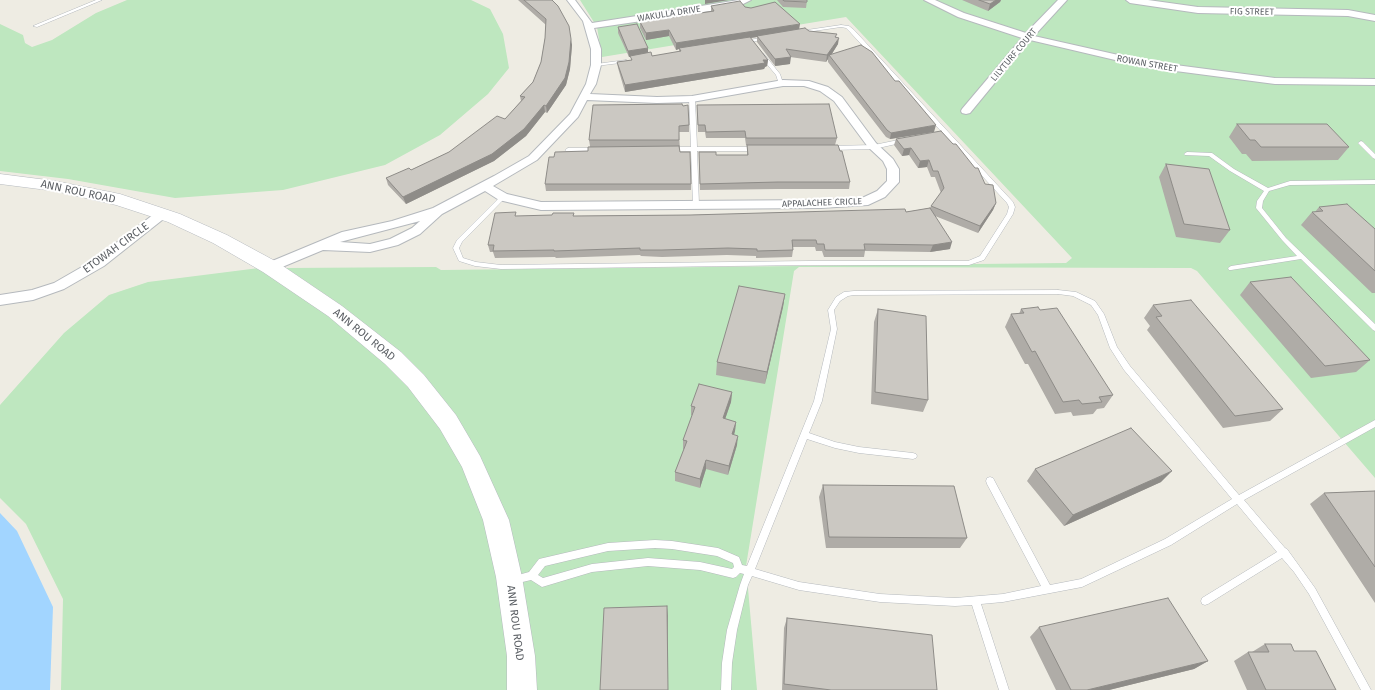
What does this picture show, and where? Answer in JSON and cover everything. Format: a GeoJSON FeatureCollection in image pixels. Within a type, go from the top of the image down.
{"type":"FeatureCollection","features":[{"type":"Feature","properties":{"kind":"street"},"geometry":{"type":"LineString","coordinates":[[270,267],[324,246],[346,235],[397,223],[437,211],[485,186],[533,158],[574,115],[591,84],[596,65],[596,49],[589,26],[572,0]]}},
{"type":"Feature","properties":{"kind":"street","name":"WAKULLA DRIVE"},"geometry":{"type":"LineString","coordinates":[[589,26],[737,4],[747,0]]}},
{"type":"Feature","properties":{"kind":"street","name":"ROWAN STREET"},"geometry":{"type":"LineString","coordinates":[[928,0],[961,15],[1028,37],[1145,64],[1203,73],[1275,81],[1375,82]]}},
{"type":"Feature","properties":{"kind":"street","name":"LILYTURF COURT"},"geometry":{"type":"LineString","coordinates":[[966,111],[1028,37],[1063,0]]}},
{"type":"Feature","properties":{"kind":"street","name":"FIG STREET"},"geometry":{"type":"LineString","coordinates":[[1130,0],[1198,10],[1348,13],[1375,18]]}},
{"type":"Feature","properties":{"kind":"street","name":"APPALACHEE CRICLE"},"geometry":{"type":"LineString","coordinates":[[485,186],[503,197],[541,206],[696,205],[864,202],[880,194],[893,182],[893,169],[887,159],[874,147],[838,99],[824,89],[806,84],[781,83],[692,99],[657,100],[585,97]]}},
{"type":"Feature","properties":{"kind":"street","name":"ANN ROU ROAD"},"geometry":{"type":"LineString","coordinates":[[0,179],[54,186],[120,200],[174,218],[220,239],[270,267],[335,311],[393,358],[416,381],[448,422],[472,463],[496,520],[510,582],[521,656],[522,690]]}},
{"type":"Feature","properties":{"kind":"street"},"geometry":{"type":"LineString","coordinates":[[324,246],[370,248],[394,242],[406,236],[432,218],[437,211]]}},
{"type":"Feature","properties":{"kind":"street","name":"ETOWAH CIRCLE"},"geometry":{"type":"LineString","coordinates":[[0,300],[33,295],[59,286],[99,263],[162,214]]}},
{"type":"Feature","properties":{"kind":"street"},"geometry":{"type":"LineString","coordinates":[[397,223],[406,236]]}},
{"type":"Feature","properties":{"kind":"lane"},"geometry":{"type":"LineString","coordinates":[[35,26],[100,0]]}},
{"type":"Feature","properties":{"kind":"lane"},"geometry":{"type":"LineString","coordinates":[[503,197],[459,241],[456,248],[461,259],[475,264],[501,267],[975,262],[982,258],[1010,214],[1012,207],[1010,202],[858,37],[847,27],[834,27],[796,33]]}},
{"type":"Feature","properties":{"kind":"lane"},"geometry":{"type":"LineString","coordinates":[[737,43],[774,37]]}},
{"type":"Feature","properties":{"kind":"lane"},"geometry":{"type":"LineString","coordinates":[[751,40],[756,46]]}},
{"type":"Feature","properties":{"kind":"lane"},"geometry":{"type":"LineString","coordinates":[[760,52],[778,75],[781,83]]}},
{"type":"Feature","properties":{"kind":"lane"},"geometry":{"type":"LineString","coordinates":[[596,65],[632,60]]}},
{"type":"Feature","properties":{"kind":"lane"},"geometry":{"type":"LineString","coordinates":[[692,99],[696,205]]}},
{"type":"Feature","properties":{"kind":"lane"},"geometry":{"type":"LineString","coordinates":[[938,134],[946,133]]}},
{"type":"Feature","properties":{"kind":"lane"},"geometry":{"type":"LineString","coordinates":[[822,148],[874,147],[909,140]]}},
{"type":"Feature","properties":{"kind":"lane"},"geometry":{"type":"LineString","coordinates":[[1361,143],[1375,157]]}},
{"type":"Feature","properties":{"kind":"lane"},"geometry":{"type":"LineString","coordinates":[[662,149],[762,149]]}},
{"type":"Feature","properties":{"kind":"lane"},"geometry":{"type":"LineString","coordinates":[[568,150],[607,150]]}},
{"type":"Feature","properties":{"kind":"lane"},"geometry":{"type":"LineString","coordinates":[[1187,154],[1210,154],[1232,170],[1267,190]]}},
{"type":"Feature","properties":{"kind":"lane"},"geometry":{"type":"LineString","coordinates":[[1375,182],[1290,183],[1267,190],[1260,201],[1259,208],[1284,239],[1375,328]]}},
{"type":"Feature","properties":{"kind":"lane"},"geometry":{"type":"LineString","coordinates":[[1231,268],[1302,257]]}},
{"type":"Feature","properties":{"kind":"lane"},"geometry":{"type":"LineString","coordinates":[[726,690],[732,630],[748,571],[818,401],[834,329],[832,310],[838,299],[846,294],[1058,292],[1074,294],[1093,303],[1101,314],[1114,348],[1124,363],[1284,552],[1312,591],[1366,690]]}},
{"type":"Feature","properties":{"kind":"lane"},"geometry":{"type":"LineString","coordinates":[[739,568],[799,586],[880,598],[955,602],[1003,598],[1082,583],[1168,542],[1239,499],[1375,423]]}},
{"type":"Feature","properties":{"kind":"lane"},"geometry":{"type":"LineString","coordinates":[[804,435],[835,446],[913,456]]}},
{"type":"Feature","properties":{"kind":"lane"},"geometry":{"type":"LineString","coordinates":[[990,481],[1048,590]]}},
{"type":"Feature","properties":{"kind":"lane"},"geometry":{"type":"LineString","coordinates":[[510,582],[532,576],[542,562],[608,547],[655,544],[693,547],[718,552],[736,560],[739,568]]}},
{"type":"Feature","properties":{"kind":"lane"},"geometry":{"type":"LineString","coordinates":[[1205,601],[1284,552]]}},
{"type":"Feature","properties":{"kind":"lane"},"geometry":{"type":"LineString","coordinates":[[532,576],[542,583],[592,568],[648,562],[700,566],[733,574],[739,568]]}},
{"type":"Feature","properties":{"kind":"lane"},"geometry":{"type":"LineString","coordinates":[[975,600],[1004,690]]}},
{"type":"Feature","properties":{"kind":"green space"},"geometry":{"type":"Polygon","coordinates":[[[127,0],[471,0],[490,9],[503,34],[509,68],[488,94],[440,135],[385,165],[283,190],[175,198],[68,179],[0,171],[0,24],[23,35],[25,43],[32,47],[52,40],[96,13],[127,0]]]}},
{"type":"Feature","properties":{"kind":"green space"},"geometry":{"type":"Polygon","coordinates":[[[580,0],[1375,0],[1375,478],[1197,271],[1191,268],[799,267],[794,271],[746,566],[757,690],[533,690],[505,515],[399,352],[342,306],[286,268],[436,267],[441,270],[1066,263],[1072,258],[846,17],[602,57],[597,27],[580,0]]]}},
{"type":"Feature","properties":{"kind":"green space"},"geometry":{"type":"Polygon","coordinates":[[[259,268],[329,316],[386,363],[408,387],[440,427],[464,468],[487,525],[500,581],[510,690],[61,690],[63,599],[26,524],[0,498],[0,405],[64,333],[109,295],[148,282],[259,268]]]}},
{"type":"Feature","properties":{"kind":"water"},"geometry":{"type":"Polygon","coordinates":[[[0,513],[17,531],[53,607],[50,690],[0,690],[0,513]]]}},
{"type":"Feature","properties":{"kind":"building"},"geometry":{"type":"Polygon","coordinates":[[[524,0],[552,0],[558,6],[569,26],[571,39],[569,62],[565,78],[546,106],[544,105],[524,129],[492,154],[403,197],[386,178],[409,168],[411,170],[449,152],[497,116],[505,119],[525,97],[520,96],[533,82],[541,62],[545,38],[546,19],[524,0]]]}},
{"type":"Feature","properties":{"kind":"building"},"geometry":{"type":"Polygon","coordinates":[[[783,0],[807,0],[807,2],[784,1],[783,0]]]}},
{"type":"Feature","properties":{"kind":"building"},"geometry":{"type":"Polygon","coordinates":[[[979,0],[996,0],[990,4],[979,0]]]}},
{"type":"Feature","properties":{"kind":"building"},"geometry":{"type":"Polygon","coordinates":[[[740,1],[745,7],[751,8],[775,2],[800,24],[676,43],[669,30],[646,33],[640,22],[714,11],[711,6],[740,1]]]}},
{"type":"Feature","properties":{"kind":"building"},"geometry":{"type":"Polygon","coordinates":[[[637,24],[648,48],[628,51],[618,27],[637,24]]]}},
{"type":"Feature","properties":{"kind":"building"},"geometry":{"type":"Polygon","coordinates":[[[805,28],[809,31],[837,34],[835,37],[839,38],[827,55],[786,49],[791,57],[775,59],[757,36],[805,28]]]}},
{"type":"Feature","properties":{"kind":"building"},"geometry":{"type":"Polygon","coordinates":[[[750,37],[768,60],[763,60],[765,63],[625,85],[617,62],[632,60],[630,56],[651,52],[652,56],[681,51],[679,48],[750,37]]]}},
{"type":"Feature","properties":{"kind":"building"},"geometry":{"type":"Polygon","coordinates":[[[861,45],[872,52],[895,81],[899,81],[936,125],[891,133],[887,130],[829,55],[861,45]]]}},
{"type":"Feature","properties":{"kind":"building"},"geometry":{"type":"Polygon","coordinates":[[[682,104],[683,106],[688,105],[689,125],[679,126],[679,140],[589,140],[593,105],[682,104]]]}},
{"type":"Feature","properties":{"kind":"building"},"geometry":{"type":"Polygon","coordinates":[[[829,104],[837,138],[746,138],[745,131],[706,132],[705,125],[698,125],[697,105],[829,104]]]}},
{"type":"Feature","properties":{"kind":"building"},"geometry":{"type":"Polygon","coordinates":[[[1237,124],[1327,124],[1349,147],[1261,147],[1255,140],[1250,140],[1237,124]]]}},
{"type":"Feature","properties":{"kind":"building"},"geometry":{"type":"Polygon","coordinates":[[[941,131],[953,144],[956,144],[975,168],[978,168],[985,184],[993,185],[996,203],[980,226],[931,206],[944,188],[938,171],[933,171],[929,160],[920,161],[911,148],[904,149],[896,139],[941,131]]]}},
{"type":"Feature","properties":{"kind":"building"},"geometry":{"type":"Polygon","coordinates":[[[747,145],[838,145],[840,151],[842,151],[850,182],[700,184],[699,152],[716,152],[716,155],[748,155],[747,145]]]}},
{"type":"Feature","properties":{"kind":"building"},"geometry":{"type":"Polygon","coordinates":[[[679,146],[680,152],[690,152],[691,184],[545,184],[549,157],[554,157],[555,152],[588,151],[588,147],[679,146]]]}},
{"type":"Feature","properties":{"kind":"building"},"geometry":{"type":"Polygon","coordinates":[[[1166,164],[1209,169],[1230,230],[1184,224],[1166,164]]]}},
{"type":"Feature","properties":{"kind":"building"},"geometry":{"type":"Polygon","coordinates":[[[1347,204],[1375,229],[1375,271],[1312,212],[1323,211],[1319,207],[1347,204]]]}},
{"type":"Feature","properties":{"kind":"building"},"geometry":{"type":"Polygon","coordinates":[[[930,208],[952,242],[933,245],[864,244],[865,250],[825,250],[824,244],[817,244],[816,240],[792,240],[793,250],[757,251],[757,249],[728,248],[640,250],[640,248],[554,251],[493,251],[494,245],[488,245],[495,213],[516,212],[515,216],[552,215],[553,213],[574,213],[573,216],[690,215],[905,209],[906,212],[930,208]]]}},
{"type":"Feature","properties":{"kind":"building"},"geometry":{"type":"Polygon","coordinates":[[[1291,277],[1370,360],[1325,366],[1250,282],[1291,277]]]}},
{"type":"Feature","properties":{"kind":"building"},"geometry":{"type":"Polygon","coordinates":[[[739,286],[785,294],[767,372],[717,362],[739,286]]]}},
{"type":"Feature","properties":{"kind":"building"},"geometry":{"type":"Polygon","coordinates":[[[1191,300],[1283,409],[1235,416],[1156,317],[1162,316],[1153,305],[1191,300]]]}},
{"type":"Feature","properties":{"kind":"building"},"geometry":{"type":"Polygon","coordinates":[[[1038,307],[1040,310],[1057,308],[1113,395],[1099,397],[1102,402],[1082,404],[1079,400],[1063,402],[1035,351],[1032,352],[1011,314],[1024,313],[1021,309],[1038,307]]]}},
{"type":"Feature","properties":{"kind":"building"},"geometry":{"type":"Polygon","coordinates":[[[878,309],[926,316],[928,400],[875,392],[878,309]]]}},
{"type":"Feature","properties":{"kind":"building"},"geometry":{"type":"Polygon","coordinates":[[[699,384],[732,392],[723,418],[736,422],[732,434],[738,436],[729,466],[706,460],[700,479],[675,472],[687,441],[683,440],[695,407],[691,406],[699,384]]]}},
{"type":"Feature","properties":{"kind":"building"},"geometry":{"type":"Polygon","coordinates":[[[1131,428],[1172,471],[1073,515],[1035,469],[1131,428]]]}},
{"type":"Feature","properties":{"kind":"building"},"geometry":{"type":"Polygon","coordinates":[[[823,485],[954,486],[967,538],[829,537],[823,485]]]}},
{"type":"Feature","properties":{"kind":"building"},"geometry":{"type":"Polygon","coordinates":[[[1375,491],[1375,567],[1324,493],[1375,491]]]}},
{"type":"Feature","properties":{"kind":"building"},"geometry":{"type":"Polygon","coordinates":[[[1168,598],[1208,661],[1087,690],[1071,690],[1039,627],[1168,598]]]}},
{"type":"Feature","properties":{"kind":"building"},"geometry":{"type":"Polygon","coordinates":[[[667,606],[668,690],[600,690],[604,608],[667,606]]]}},
{"type":"Feature","properties":{"kind":"building"},"geometry":{"type":"Polygon","coordinates":[[[787,618],[932,635],[937,690],[831,690],[784,684],[787,618]]]}},
{"type":"Feature","properties":{"kind":"building"},"geometry":{"type":"Polygon","coordinates":[[[1265,644],[1291,644],[1294,651],[1316,651],[1336,690],[1266,690],[1248,652],[1269,652],[1265,644]]]}}]}
